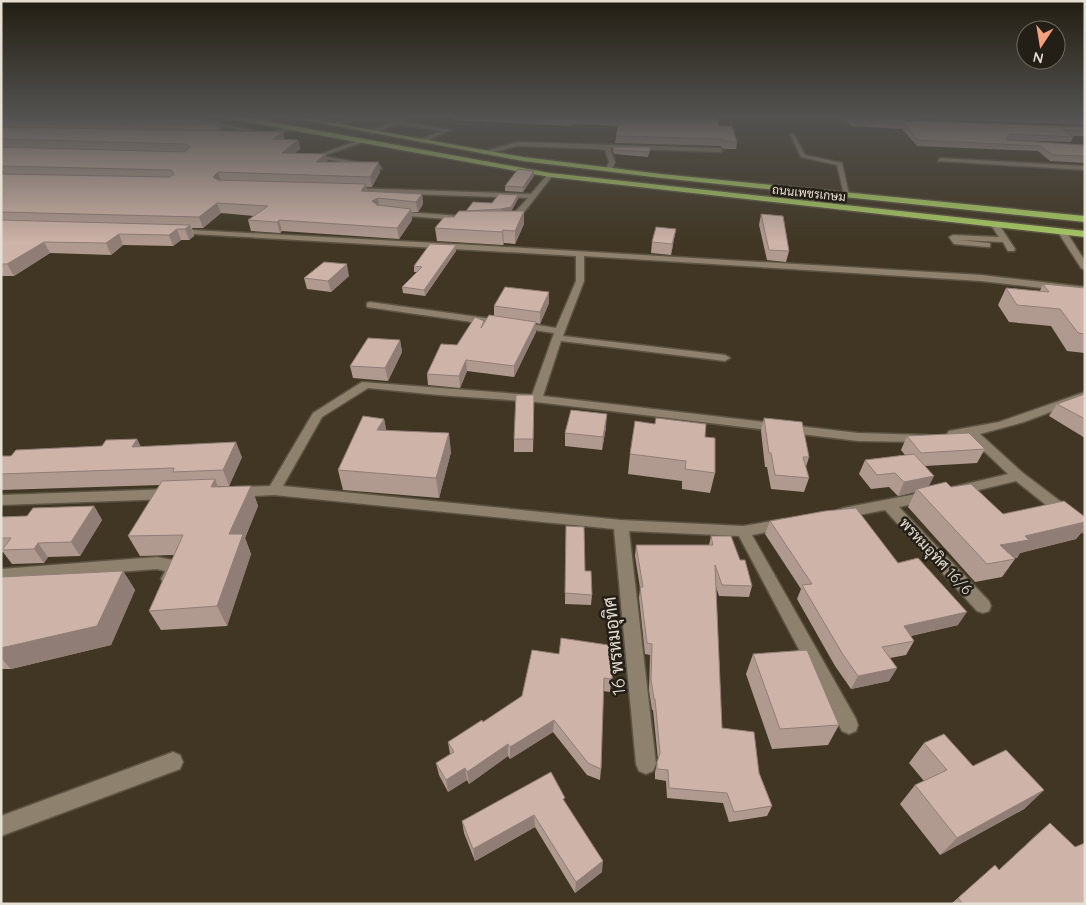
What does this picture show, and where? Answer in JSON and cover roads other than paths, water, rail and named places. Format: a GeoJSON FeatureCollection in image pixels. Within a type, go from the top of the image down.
{"type":"FeatureCollection","features":[{"type":"Feature","properties":{"kind":"highway","name":"ถนนเพชรเกษม"},"geometry":{"type":"LineString","coordinates":[[463,159],[550,175],[1085,234]]}},
{"type":"Feature","properties":{"kind":"highway","name":"ถนนเพชรเกษม"},"geometry":{"type":"LineString","coordinates":[[537,159],[609,169],[1085,220]]}},
{"type":"Feature","properties":{"kind":"street"},"geometry":{"type":"LineString","coordinates":[[329,159],[380,168]]}},
{"type":"Feature","properties":{"kind":"street"},"geometry":{"type":"LineString","coordinates":[[609,169],[611,159]]}},
{"type":"Feature","properties":{"kind":"street"},"geometry":{"type":"LineString","coordinates":[[822,159],[840,164],[847,194]]}},
{"type":"Feature","properties":{"kind":"street"},"geometry":{"type":"LineString","coordinates":[[940,160],[1085,168]]}},
{"type":"Feature","properties":{"kind":"street"},"geometry":{"type":"LineString","coordinates":[[496,218],[518,214],[526,207],[550,175]]}},
{"type":"Feature","properties":{"kind":"street"},"geometry":{"type":"LineString","coordinates":[[347,190],[534,196]]}},
{"type":"Feature","properties":{"kind":"street"},"geometry":{"type":"LineString","coordinates":[[388,213],[469,219]]}},
{"type":"Feature","properties":{"kind":"street"},"geometry":{"type":"LineString","coordinates":[[995,225],[1011,249]]}},
{"type":"Feature","properties":{"kind":"street"},"geometry":{"type":"LineString","coordinates":[[170,231],[981,278],[1085,290]]}},
{"type":"Feature","properties":{"kind":"street"},"geometry":{"type":"LineString","coordinates":[[1062,232],[1085,268]]}},
{"type":"Feature","properties":{"kind":"street"},"geometry":{"type":"LineString","coordinates":[[987,245],[957,242],[953,237],[1004,240]]}},
{"type":"Feature","properties":{"kind":"street"},"geometry":{"type":"LineString","coordinates":[[536,400],[558,334],[580,281],[580,254]]}},
{"type":"Feature","properties":{"kind":"street"},"geometry":{"type":"LineString","coordinates":[[370,305],[725,358]]}},
{"type":"Feature","properties":{"kind":"street"},"geometry":{"type":"LineString","coordinates":[[274,490],[317,415],[366,384],[536,400],[858,437],[937,436],[972,433],[1025,418],[1085,395]]}},
{"type":"Feature","properties":{"kind":"street"},"geometry":{"type":"LineString","coordinates":[[972,433],[1018,476],[1085,528]]}},
{"type":"Feature","properties":{"kind":"street"},"geometry":{"type":"LineString","coordinates":[[830,516],[889,505],[1018,476]]}},
{"type":"Feature","properties":{"kind":"street"},"geometry":{"type":"LineString","coordinates":[[225,492],[274,490],[621,525],[743,531],[801,521]]}},
{"type":"Feature","properties":{"kind":"street"},"geometry":{"type":"LineString","coordinates":[[1,500],[186,494]]}},
{"type":"Feature","properties":{"kind":"street","name":"พรหมอุทิศ 16/6"},"geometry":{"type":"LineString","coordinates":[[889,505],[983,606]]}},
{"type":"Feature","properties":{"kind":"street","name":"16 พรหมอุทิศ"},"geometry":{"type":"LineString","coordinates":[[621,525],[646,764]]}},
{"type":"Feature","properties":{"kind":"street"},"geometry":{"type":"LineString","coordinates":[[743,531],[849,725]]}},
{"type":"Feature","properties":{"kind":"street"},"geometry":{"type":"LineString","coordinates":[[1,575],[157,563],[168,564],[172,570],[162,596]]}},
{"type":"Feature","properties":{"kind":"street"},"geometry":{"type":"LineString","coordinates":[[1,826],[173,762]]}}]}
